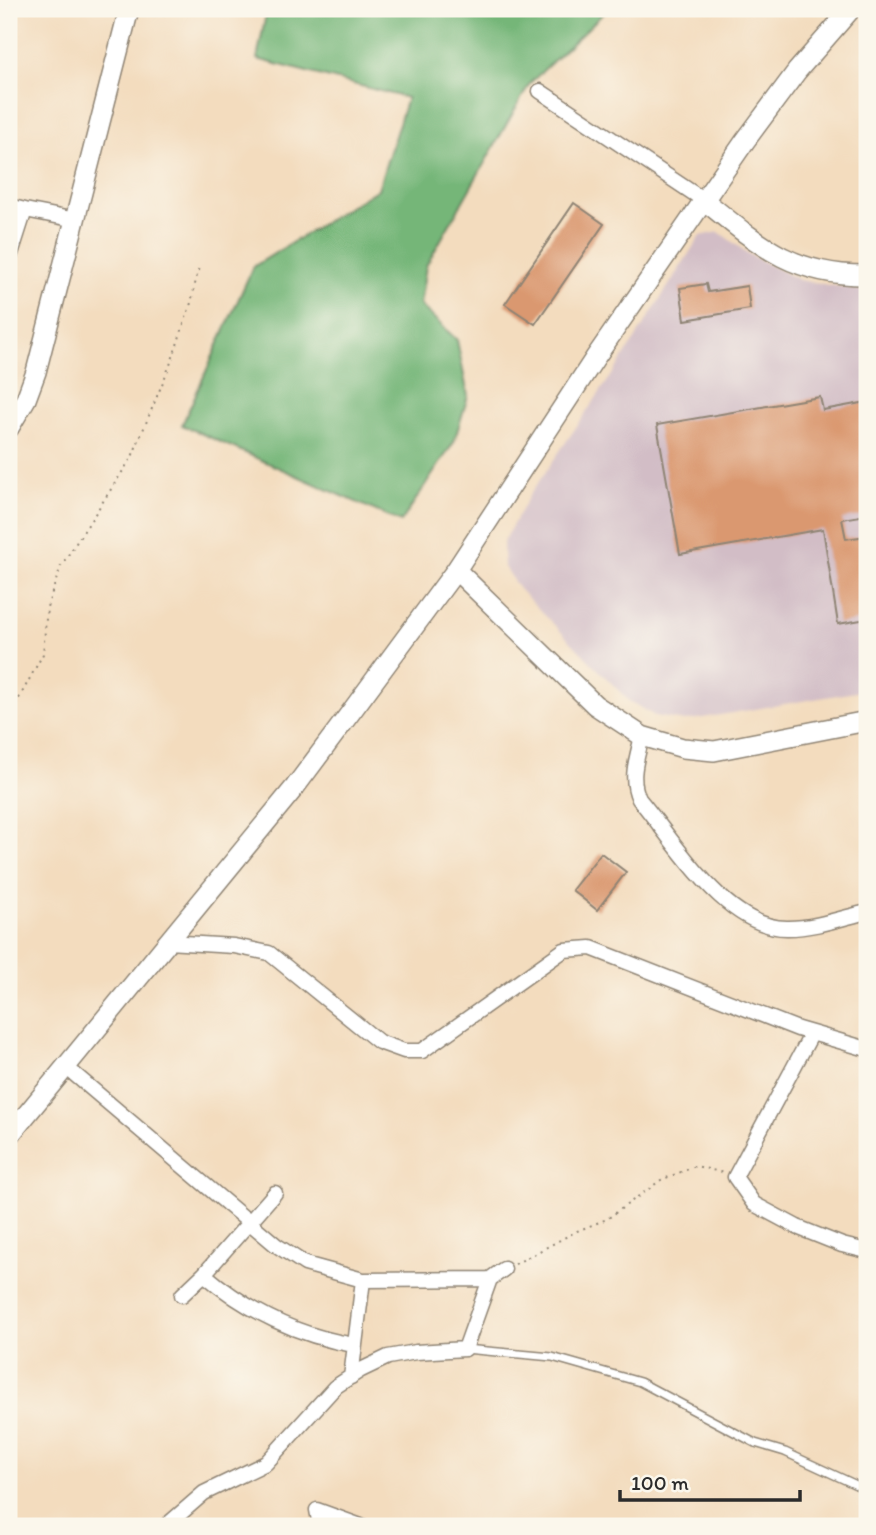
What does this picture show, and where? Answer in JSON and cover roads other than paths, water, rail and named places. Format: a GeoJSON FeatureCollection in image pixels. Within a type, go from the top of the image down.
{"type":"FeatureCollection","features":[{"type":"Feature","properties":{"kind":"street"},"geometry":{"type":"LineString","coordinates":[[9,428],[26,399],[36,372],[129,9]]}},
{"type":"Feature","properties":{"kind":"street"},"geometry":{"type":"LineString","coordinates":[[9,1136],[295,787],[456,570],[595,358],[797,71],[851,9]]}},
{"type":"Feature","properties":{"kind":"street"},"geometry":{"type":"LineString","coordinates":[[540,91],[705,201],[760,246],[785,260],[812,270],[845,276],[867,275]]}},
{"type":"Feature","properties":{"kind":"street"},"geometry":{"type":"LineString","coordinates":[[9,206],[76,220]]}},
{"type":"Feature","properties":{"kind":"street"},"geometry":{"type":"LineString","coordinates":[[9,260],[25,210]]}},
{"type":"Feature","properties":{"kind":"street"},"geometry":{"type":"LineString","coordinates":[[456,570],[595,705],[642,736],[683,748],[714,751],[867,721]]}},
{"type":"Feature","properties":{"kind":"street"},"geometry":{"type":"LineString","coordinates":[[642,736],[632,774],[639,799],[729,906],[750,920],[771,927],[790,928],[867,912]]}},
{"type":"Feature","properties":{"kind":"street"},"geometry":{"type":"LineString","coordinates":[[167,942],[234,946],[269,953],[379,1042],[404,1051],[422,1051],[564,950],[591,948],[812,1033],[867,1049]]}},
{"type":"Feature","properties":{"kind":"street"},"geometry":{"type":"LineString","coordinates":[[812,1033],[735,1177],[754,1204],[797,1227],[842,1245],[867,1251]]}},
{"type":"Feature","properties":{"kind":"street"},"geometry":{"type":"LineString","coordinates":[[66,1067],[276,1245],[305,1264],[363,1280],[490,1279]]}},
{"type":"Feature","properties":{"kind":"street"},"geometry":{"type":"LineString","coordinates":[[182,1295],[204,1274],[275,1193]]}},
{"type":"Feature","properties":{"kind":"street"},"geometry":{"type":"LineString","coordinates":[[166,1526],[204,1493],[266,1463],[335,1387],[351,1377],[388,1357],[465,1349],[490,1279],[504,1269]]}},
{"type":"Feature","properties":{"kind":"street"},"geometry":{"type":"LineString","coordinates":[[204,1274],[248,1306],[280,1323],[304,1334],[355,1345]]}},
{"type":"Feature","properties":{"kind":"street"},"geometry":{"type":"LineString","coordinates":[[351,1377],[363,1280]]}},
{"type":"Feature","properties":{"kind":"street"},"geometry":{"type":"LineString","coordinates":[[320,1526],[317,1510],[361,1526]]}},
{"type":"Feature","properties":{"kind":"lane"},"geometry":{"type":"LineString","coordinates":[[465,1349],[552,1357],[640,1382],[755,1443],[785,1452],[867,1490]]}}]}
